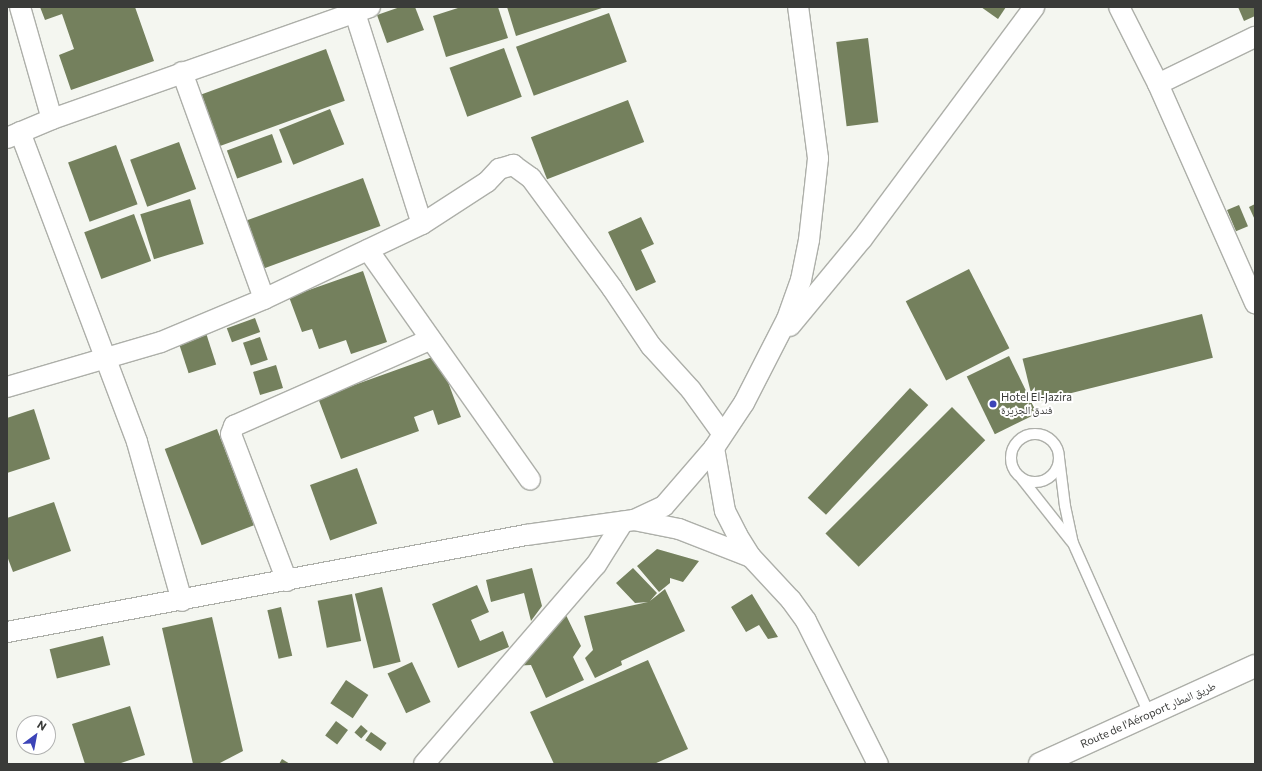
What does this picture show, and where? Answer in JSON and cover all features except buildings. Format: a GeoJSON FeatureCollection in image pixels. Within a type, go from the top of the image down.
{"type":"FeatureCollection","features":[{"type":"Feature","properties":{"kind":"street"},"geometry":{"type":"LineString","coordinates":[[20,7],[52,119]]}},
{"type":"Feature","properties":{"kind":"street"},"geometry":{"type":"LineString","coordinates":[[7,632],[287,581],[526,535],[629,521],[664,506],[718,440],[744,403],[787,319],[801,280],[810,240],[818,158],[798,7]]}},
{"type":"Feature","properties":{"kind":"street"},"geometry":{"type":"LineString","coordinates":[[775,344],[862,238],[1034,7]]}},
{"type":"Feature","properties":{"kind":"street"},"geometry":{"type":"LineString","coordinates":[[1119,7],[1158,84],[1255,303]]}},
{"type":"Feature","properties":{"kind":"street"},"geometry":{"type":"LineString","coordinates":[[182,600],[138,442],[14,135],[52,119],[182,72],[363,10],[422,224]]}},
{"type":"Feature","properties":{"kind":"street"},"geometry":{"type":"LineString","coordinates":[[1158,84],[1255,37]]}},
{"type":"Feature","properties":{"kind":"street"},"geometry":{"type":"LineString","coordinates":[[182,72],[264,299]]}},
{"type":"Feature","properties":{"kind":"street"},"geometry":{"type":"LineString","coordinates":[[7,387],[161,342],[264,299],[422,224],[487,182],[499,169],[513,165],[520,168],[531,178],[612,288],[651,346],[691,390],[718,440],[725,510],[751,557],[791,600],[806,621],[878,764]]}},
{"type":"Feature","properties":{"kind":"street"},"geometry":{"type":"LineString","coordinates":[[368,250],[530,480]]}},
{"type":"Feature","properties":{"kind":"street"},"geometry":{"type":"LineString","coordinates":[[287,581],[231,434],[234,426],[431,339]]}},
{"type":"Feature","properties":{"kind":"street"},"geometry":{"type":"LineString","coordinates":[[629,521],[679,529],[751,557]]}},
{"type":"Feature","properties":{"kind":"street"},"geometry":{"type":"LineString","coordinates":[[424,764],[596,565],[629,521]]}},
{"type":"Feature","properties":{"kind":"street","name":"Route de l'Aéroport طريق المطار"},"geometry":{"type":"LineString","coordinates":[[1040,764],[1255,666]]}},
{"type":"Feature","properties":{"kind":"lane"},"geometry":{"type":"LineString","coordinates":[[1073,543],[1012,468],[1011,454],[1023,437],[1030,435],[1046,437],[1056,448],[1073,543],[1149,714]]}},
{"type":"Feature","properties":{"kind":"lane"},"geometry":{"type":"LineString","coordinates":[[1021,478],[1034,482],[1049,478],[1058,466],[1059,458]]}},
{"type":"Feature","properties":{"kind":"place","name":"Hotel El-Jazira فندق الجزيرة"},"geometry":{"type":"Point","coordinates":[993,404]}}]}
